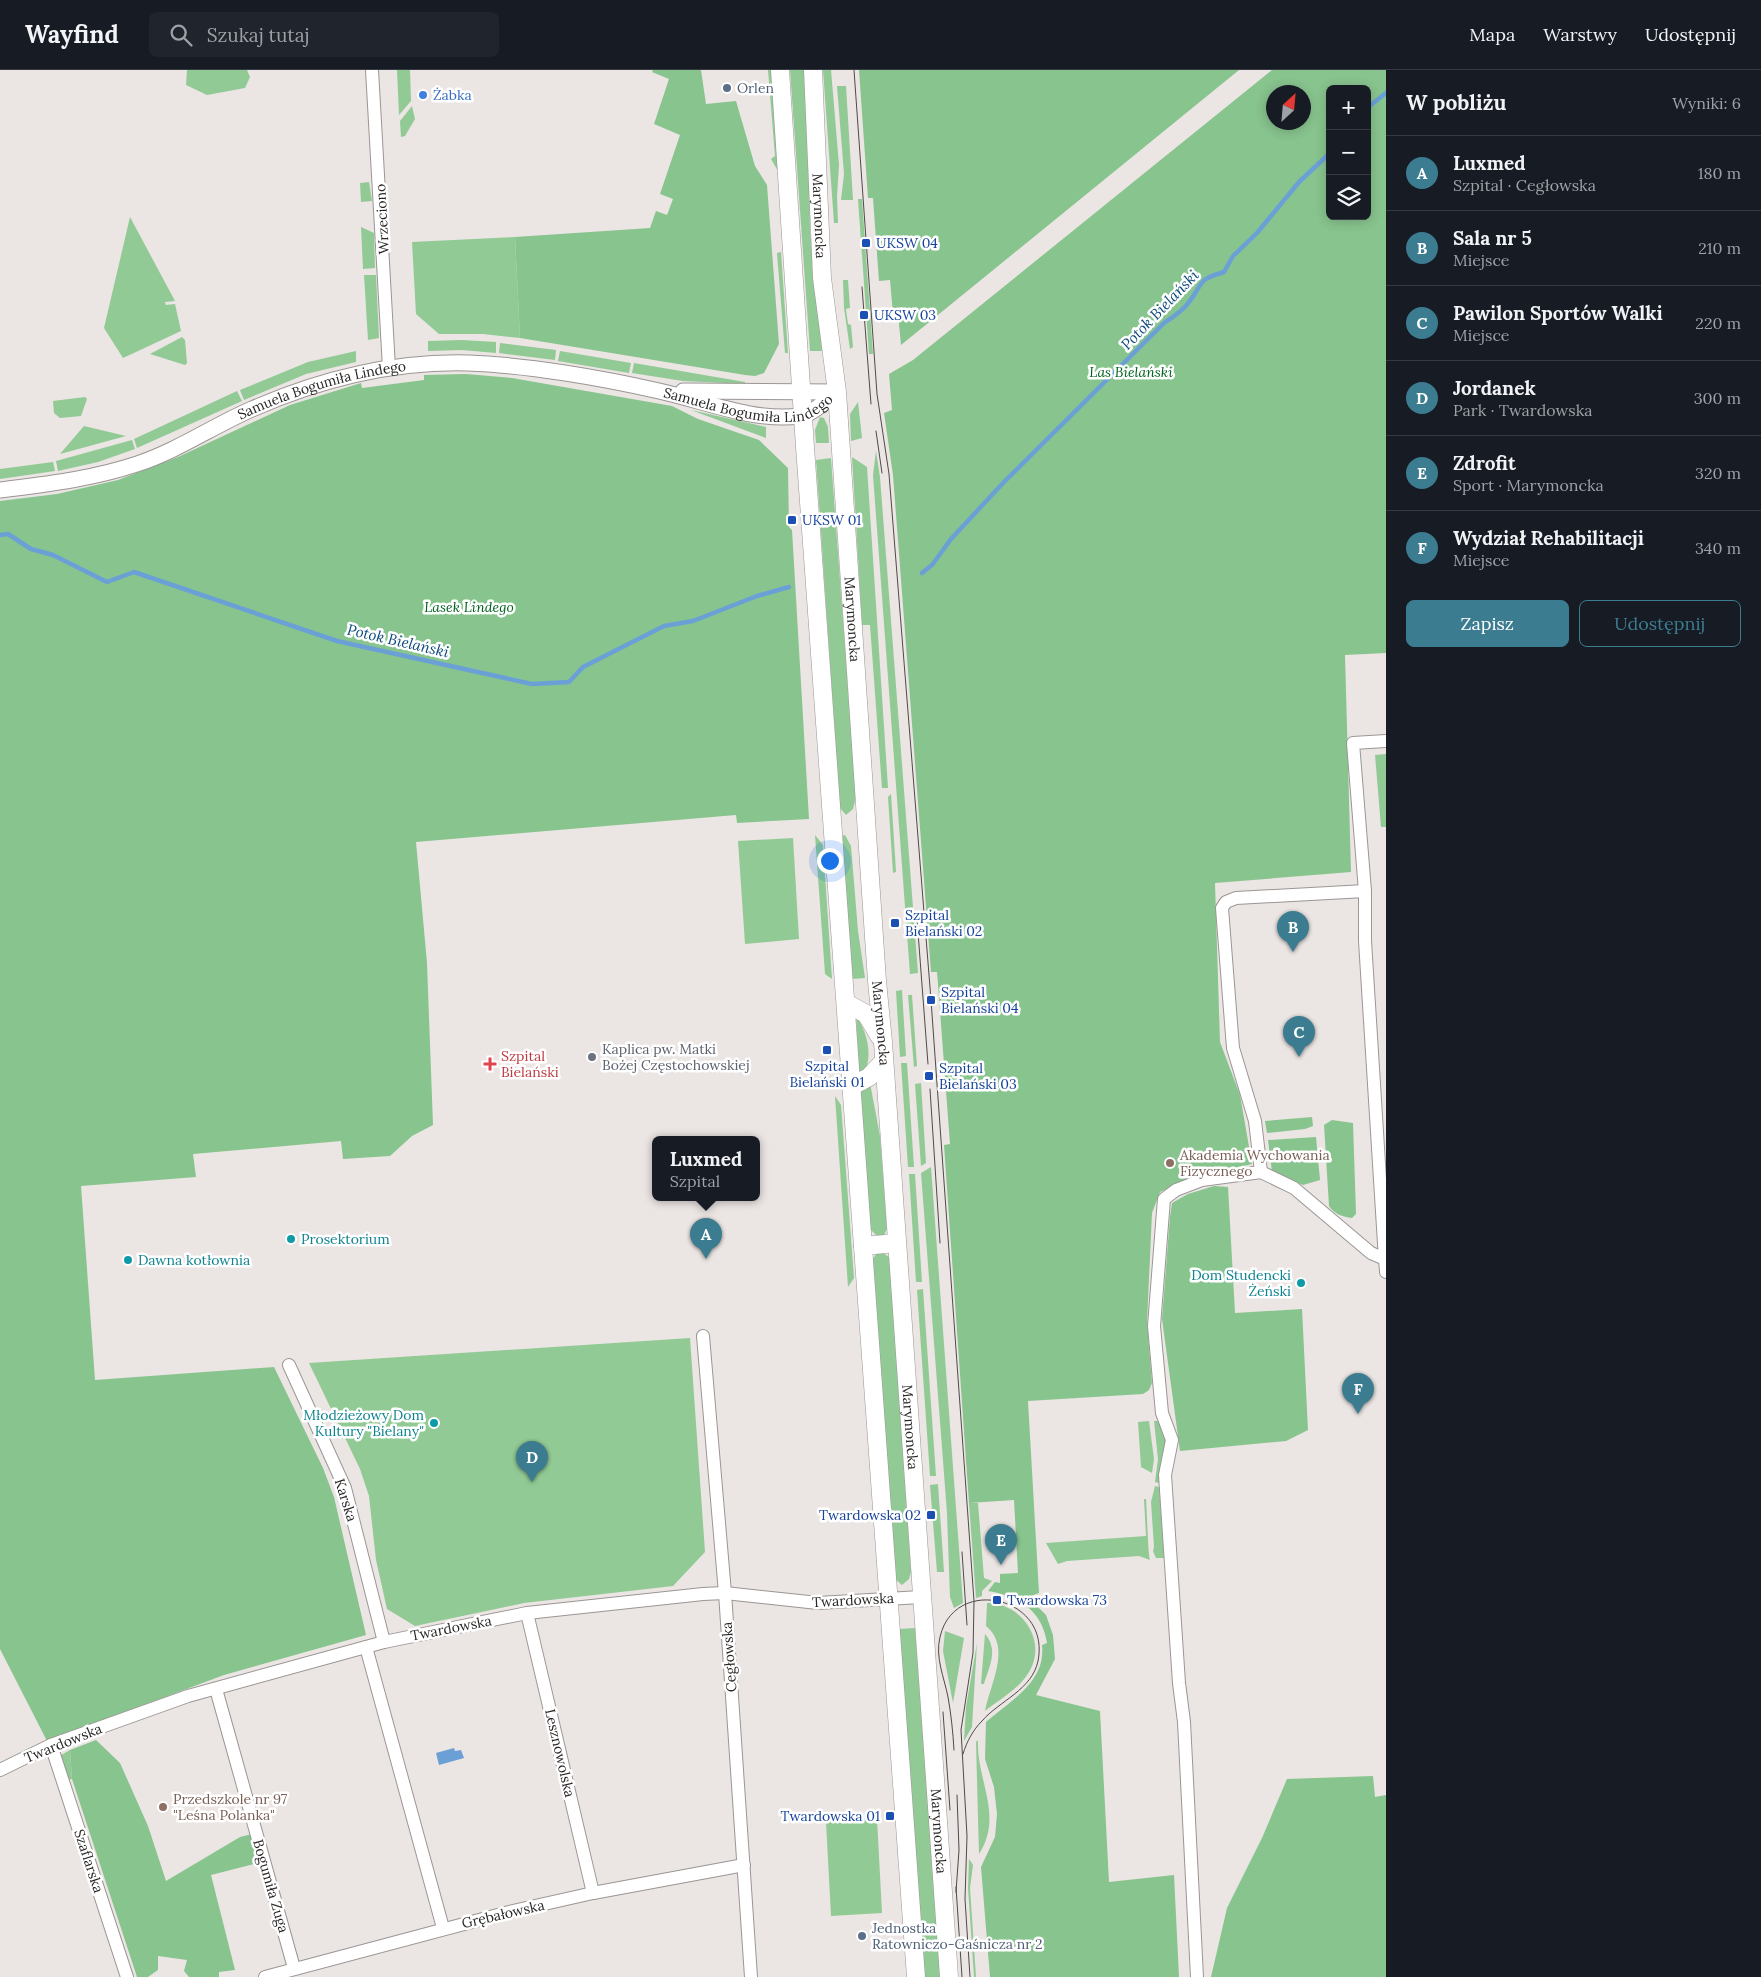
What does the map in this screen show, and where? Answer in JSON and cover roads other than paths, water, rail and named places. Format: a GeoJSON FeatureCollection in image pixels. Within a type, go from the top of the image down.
{"type":"FeatureCollection","features":[{"type":"Feature","properties":{"kind":"main road","name":"Marymoncka"},"geometry":{"type":"LineString","coordinates":[[780,70],[887,1599],[916,1977]]}},
{"type":"Feature","properties":{"kind":"main road","name":"Marymoncka"},"geometry":{"type":"LineString","coordinates":[[813,70],[822,278],[837,392],[876,981],[883,1042],[949,1977]]}},
{"type":"Feature","properties":{"kind":"main road"},"geometry":{"type":"LineString","coordinates":[[846,1003],[866,1014],[883,1042]]}},
{"type":"Feature","properties":{"kind":"main road"},"geometry":{"type":"LineString","coordinates":[[852,1086],[869,1077],[883,1062]]}},
{"type":"Feature","properties":{"kind":"main road"},"geometry":{"type":"LineString","coordinates":[[863,1246],[896,1243]]}},
{"type":"Feature","properties":{"kind":"street","name":"Wrzeciono"},"geometry":{"type":"LineString","coordinates":[[372,70],[389,368]]}},
{"type":"Feature","properties":{"kind":"street","name":"Samuela Bogumiła Lindego"},"geometry":{"type":"LineString","coordinates":[[0,490],[86,479],[138,464],[251,410],[314,385],[354,374],[389,368],[438,364],[488,364],[657,390],[758,416],[803,416],[837,392]]}},
{"type":"Feature","properties":{"kind":"street","name":"Samuela Bogumiła Lindego"},"geometry":{"type":"LineString","coordinates":[[657,390],[837,392]]}},
{"type":"Feature","properties":{"kind":"street"},"geometry":{"type":"LineString","coordinates":[[1385,1266],[1365,941],[1364,891],[1353,743],[1386,741]]}},
{"type":"Feature","properties":{"kind":"street"},"geometry":{"type":"LineString","coordinates":[[1262,1172],[1255,1121],[1233,1048],[1222,908],[1226,902],[1236,898],[1364,891]]}},
{"type":"Feature","properties":{"kind":"street"},"geometry":{"type":"LineString","coordinates":[[1197,1977],[1184,1722],[1178,1683],[1166,1475],[1172,1440],[1162,1413],[1154,1326],[1164,1199],[1176,1190],[1202,1180],[1262,1172],[1294,1188],[1385,1266]]}},
{"type":"Feature","properties":{"kind":"street","name":"Cegłowska"},"geometry":{"type":"LineString","coordinates":[[703,1336],[725,1593],[751,1977]]}},
{"type":"Feature","properties":{"kind":"street","name":"Karska"},"geometry":{"type":"LineString","coordinates":[[289,1365],[346,1488],[384,1642]]}},
{"type":"Feature","properties":{"kind":"street","name":"Twardowska"},"geometry":{"type":"LineString","coordinates":[[0,1770],[51,1745],[216,1688],[384,1642],[527,1613],[725,1593],[818,1603],[921,1597]]}},
{"type":"Feature","properties":{"kind":"street","name":"Lesznowolska"},"geometry":{"type":"LineString","coordinates":[[527,1613],[593,1893]]}},
{"type":"Feature","properties":{"kind":"street"},"geometry":{"type":"LineString","coordinates":[[366,1647],[443,1928]]}},
{"type":"Feature","properties":{"kind":"street","name":"Bogumiła Zuga"},"geometry":{"type":"LineString","coordinates":[[216,1688],[294,1968]]}},
{"type":"Feature","properties":{"kind":"street","name":"Szaflarska"},"geometry":{"type":"LineString","coordinates":[[51,1745],[127,1977]]}},
{"type":"Feature","properties":{"kind":"street","name":"Grębałowska"},"geometry":{"type":"LineString","coordinates":[[265,1977],[443,1928],[593,1893],[744,1865]]}},
{"type":"Feature","properties":{"kind":"water"},"geometry":{"type":"Polygon","coordinates":[[[454,1748],[455,1751],[461,1750],[464,1758],[439,1765],[436,1753],[454,1748]]]}},
{"type":"Feature","properties":{"kind":"waterway","name":"Potok Bielański"},"geometry":{"type":"LineString","coordinates":[[1371,105],[1386,93]]}},
{"type":"Feature","properties":{"kind":"waterway","name":"Potok Bielański"},"geometry":{"type":"LineString","coordinates":[[922,573],[932,565],[951,539],[1003,483],[1164,323],[1184,308],[1205,280],[1224,272],[1233,256],[1257,233],[1299,182],[1326,157]]}},
{"type":"Feature","properties":{"kind":"waterway","name":"Potok Bielański"},"geometry":{"type":"LineString","coordinates":[[0,535],[8,534],[31,549],[53,555],[107,582],[134,572],[337,641],[532,684],[569,682],[583,667],[664,626],[693,621],[757,596],[789,587]]}},
{"type":"Feature","properties":{"kind":"tram line"},"geometry":{"type":"LineString","coordinates":[[854,70],[877,394],[889,474],[931,1000],[974,1601],[973,1653],[961,1730],[967,1836],[965,1899],[970,1977]]}},
{"type":"Feature","properties":{"kind":"tram line"},"geometry":{"type":"LineString","coordinates":[[862,287],[871,404]]}},
{"type":"Feature","properties":{"kind":"tram line"},"geometry":{"type":"LineString","coordinates":[[876,431],[882,473]]}},
{"type":"Feature","properties":{"kind":"tram line"},"geometry":{"type":"LineString","coordinates":[[917,919],[928,1064]]}},
{"type":"Feature","properties":{"kind":"tram line"},"geometry":{"type":"LineString","coordinates":[[930,1089],[940,1243]]}},
{"type":"Feature","properties":{"kind":"tram line"},"geometry":{"type":"LineString","coordinates":[[962,1552],[967,1625]]}},
{"type":"Feature","properties":{"kind":"tram line"},"geometry":{"type":"LineString","coordinates":[[954,1750],[949,1703],[939,1660],[940,1637],[949,1618],[963,1605],[981,1600],[999,1601],[1016,1608],[1030,1621],[1038,1639],[1038,1661],[1035,1671],[1029,1680],[989,1714],[976,1728],[968,1740],[963,1754]]}},
{"type":"Feature","properties":{"kind":"tram line"},"geometry":{"type":"LineString","coordinates":[[943,1712],[950,1810]]}},
{"type":"Feature","properties":{"kind":"tram line"},"geometry":{"type":"LineString","coordinates":[[956,1892],[959,1850],[957,1795]]}},
{"type":"Feature","properties":{"kind":"tram line"},"geometry":{"type":"LineString","coordinates":[[956,1887],[962,1977]]}},
{"type":"Feature","properties":{"kind":"place","name":"Orlen"},"geometry":{"type":"Point","coordinates":[727,88]}},
{"type":"Feature","properties":{"kind":"place","name":"Żabka"},"geometry":{"type":"Point","coordinates":[423,95]}},
{"type":"Feature","properties":{"kind":"place","name":"UKSW 04"},"geometry":{"type":"Point","coordinates":[866,243]}},
{"type":"Feature","properties":{"kind":"place","name":"UKSW 03"},"geometry":{"type":"Point","coordinates":[864,315]}},
{"type":"Feature","properties":{"kind":"place","name":"UKSW 01"},"geometry":{"type":"Point","coordinates":[792,520]}},
{"type":"Feature","properties":{"kind":"place","name":"Szpital Bielański 02"},"geometry":{"type":"Point","coordinates":[895,923]}},
{"type":"Feature","properties":{"kind":"place","name":"Sala nr 5"},"geometry":{"type":"Point","coordinates":[1293,952]}},
{"type":"Feature","properties":{"kind":"place","name":"Szpital Bielański 04"},"geometry":{"type":"Point","coordinates":[931,1000]}},
{"type":"Feature","properties":{"kind":"place","name":"Szpital Bielański 01"},"geometry":{"type":"Point","coordinates":[827,1050]}},
{"type":"Feature","properties":{"kind":"place","name":"Kaplica pw. Matki Bożej Częstochowskiej"},"geometry":{"type":"Point","coordinates":[592,1057]}},
{"type":"Feature","properties":{"kind":"place","name":"Pawilon Sportów Walki"},"geometry":{"type":"Point","coordinates":[1299,1057]}},
{"type":"Feature","properties":{"kind":"place","name":"Szpital Bielański"},"geometry":{"type":"Point","coordinates":[490,1064]}},
{"type":"Feature","properties":{"kind":"place","name":"Szpital Bielański 03"},"geometry":{"type":"Point","coordinates":[929,1076]}},
{"type":"Feature","properties":{"kind":"place","name":"Akademia Wychowania Fizycznego"},"geometry":{"type":"Point","coordinates":[1170,1163]}},
{"type":"Feature","properties":{"kind":"place","name":"Prosektorium"},"geometry":{"type":"Point","coordinates":[291,1239]}},
{"type":"Feature","properties":{"kind":"place","name":"Luxmed"},"geometry":{"type":"Point","coordinates":[706,1259]}},
{"type":"Feature","properties":{"kind":"place","name":"Dawna kotłownia"},"geometry":{"type":"Point","coordinates":[128,1260]}},
{"type":"Feature","properties":{"kind":"place","name":"Dom Studencki Żeński"},"geometry":{"type":"Point","coordinates":[1301,1283]}},
{"type":"Feature","properties":{"kind":"place","name":"Wydział Rehabilitacji"},"geometry":{"type":"Point","coordinates":[1358,1414]}},
{"type":"Feature","properties":{"kind":"place","name":"Młodzieżowy Dom Kultury \"Bielany\""},"geometry":{"type":"Point","coordinates":[434,1423]}},
{"type":"Feature","properties":{"kind":"place","name":"Jordanek"},"geometry":{"type":"Point","coordinates":[532,1482]}},
{"type":"Feature","properties":{"kind":"place","name":"Twardowska 02"},"geometry":{"type":"Point","coordinates":[931,1515]}},
{"type":"Feature","properties":{"kind":"place","name":"Zdrofit"},"geometry":{"type":"Point","coordinates":[1001,1565]}},
{"type":"Feature","properties":{"kind":"place","name":"Twardowska 73"},"geometry":{"type":"Point","coordinates":[997,1600]}},
{"type":"Feature","properties":{"kind":"place","name":"Przedszkole nr 97 \"Leśna Polanka\""},"geometry":{"type":"Point","coordinates":[163,1807]}},
{"type":"Feature","properties":{"kind":"place","name":"Twardowska 01"},"geometry":{"type":"Point","coordinates":[890,1816]}},
{"type":"Feature","properties":{"kind":"place","name":"Jednostka Ratowniczo-Gaśnicza nr 2"},"geometry":{"type":"Point","coordinates":[862,1936]}},
{"type":"Feature","properties":{"kind":"park label","name":"Las Bielański"},"geometry":{"type":"Point","coordinates":[1131,372]}},
{"type":"Feature","properties":{"kind":"park label","name":"Lasek Lindego"},"geometry":{"type":"Point","coordinates":[469,607]}}]}
